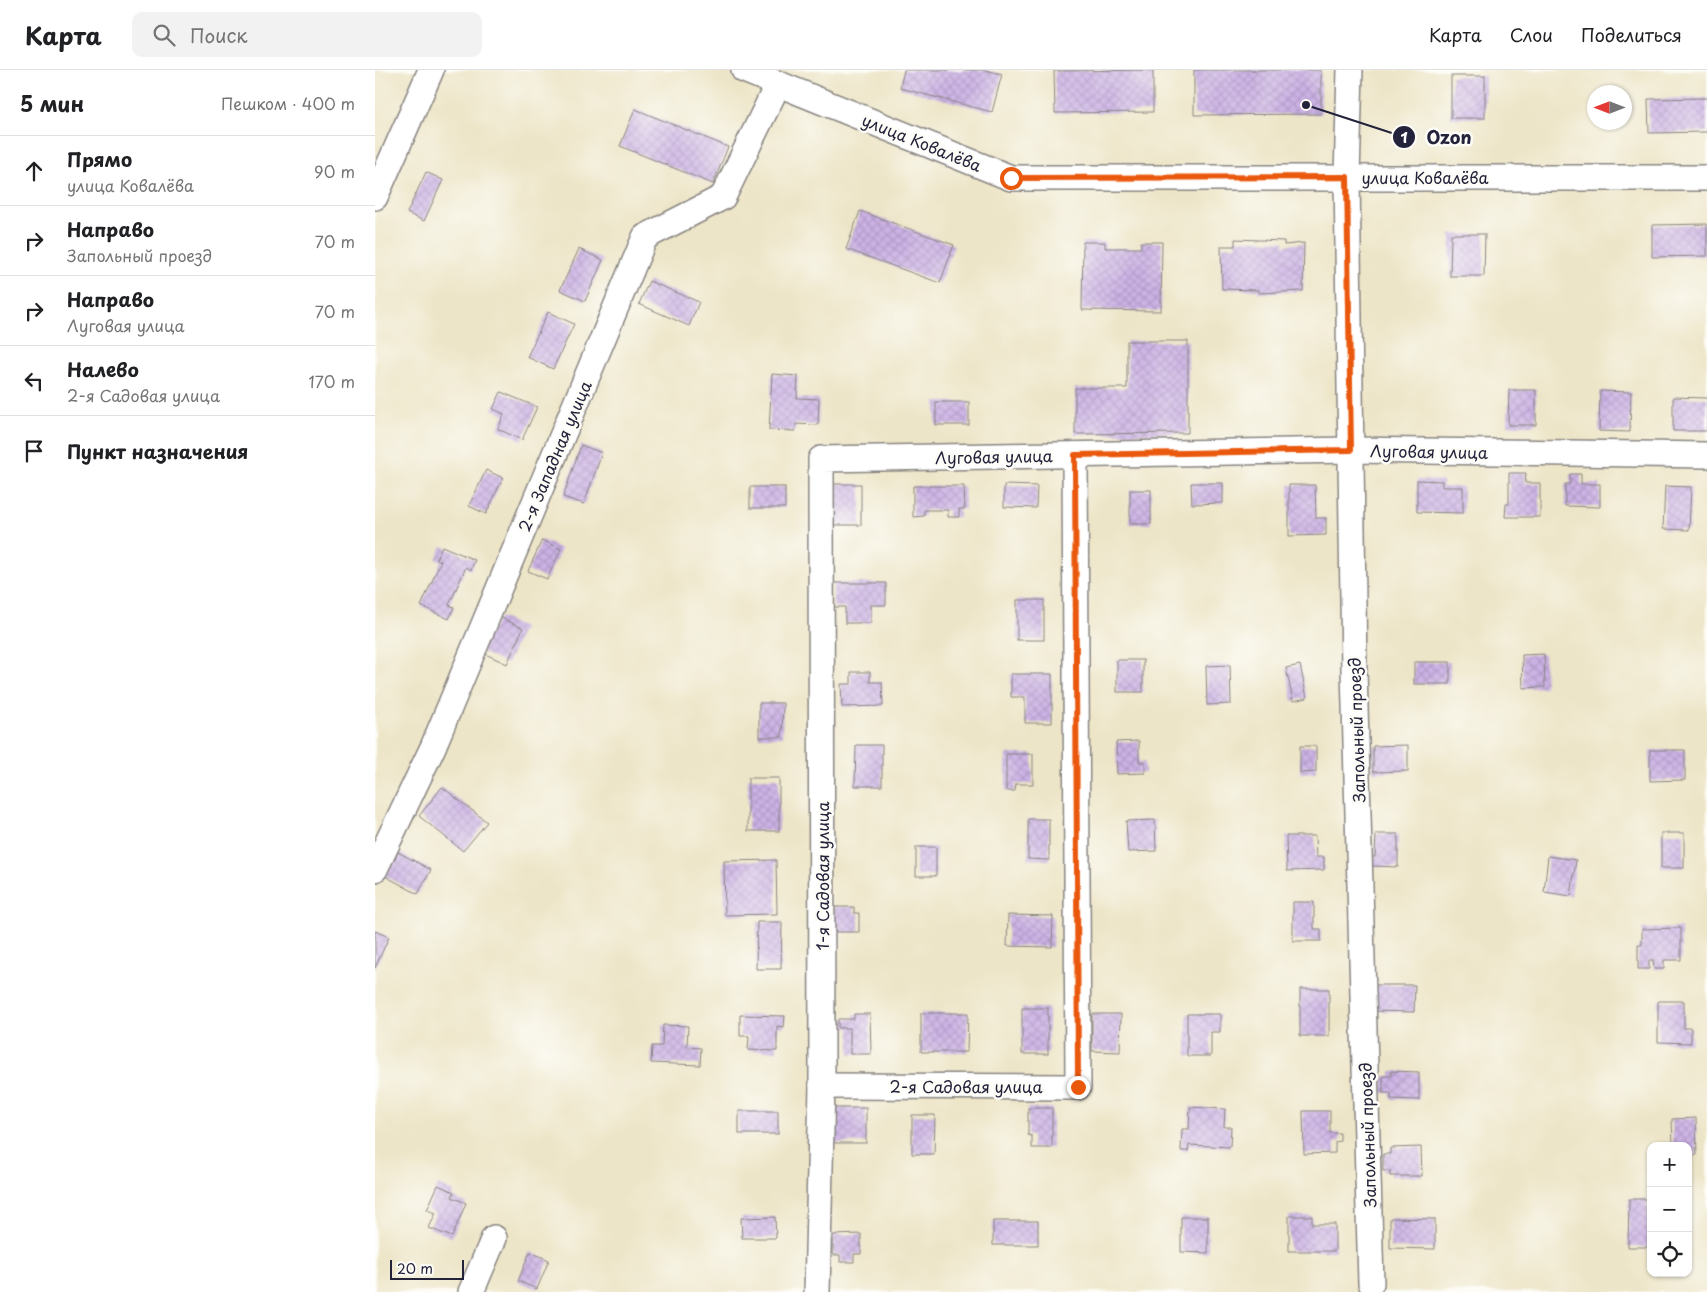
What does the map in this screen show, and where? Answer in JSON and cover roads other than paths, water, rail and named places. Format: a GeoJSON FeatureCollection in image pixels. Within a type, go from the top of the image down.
{"type":"FeatureCollection","features":[{"type":"Feature","properties":{"kind":"street"},"geometry":{"type":"LineString","coordinates":[[375,197],[431,70]]}},
{"type":"Feature","properties":{"kind":"street","name":"улица Ковалёва"},"geometry":{"type":"LineString","coordinates":[[744,70],[1011,178],[1707,178]]}},
{"type":"Feature","properties":{"kind":"street","name":"Запольный проезд"},"geometry":{"type":"LineString","coordinates":[[1350,70],[1347,177],[1354,660],[1371,1283]]}},
{"type":"Feature","properties":{"kind":"street","name":"2-я Западная улица"},"geometry":{"type":"LineString","coordinates":[[375,869],[433,747],[645,237],[723,197],[778,84]]}},
{"type":"Feature","properties":{"kind":"street","name":"Луговая улица"},"geometry":{"type":"LineString","coordinates":[[821,459],[1351,450],[1707,455]]}},
{"type":"Feature","properties":{"kind":"street","name":"2-я Садовая улица"},"geometry":{"type":"LineString","coordinates":[[822,1086],[1078,1087],[1075,455]]}},
{"type":"Feature","properties":{"kind":"street","name":"1-я Садовая улица"},"geometry":{"type":"LineString","coordinates":[[817,1292],[822,1086],[821,459]]}},
{"type":"Feature","properties":{"kind":"street"},"geometry":{"type":"LineString","coordinates":[[471,1292],[494,1238]]}},
{"type":"Feature","properties":{"kind":"place","name":"Ozon"},"geometry":{"type":"Point","coordinates":[1306,105]}}]}
